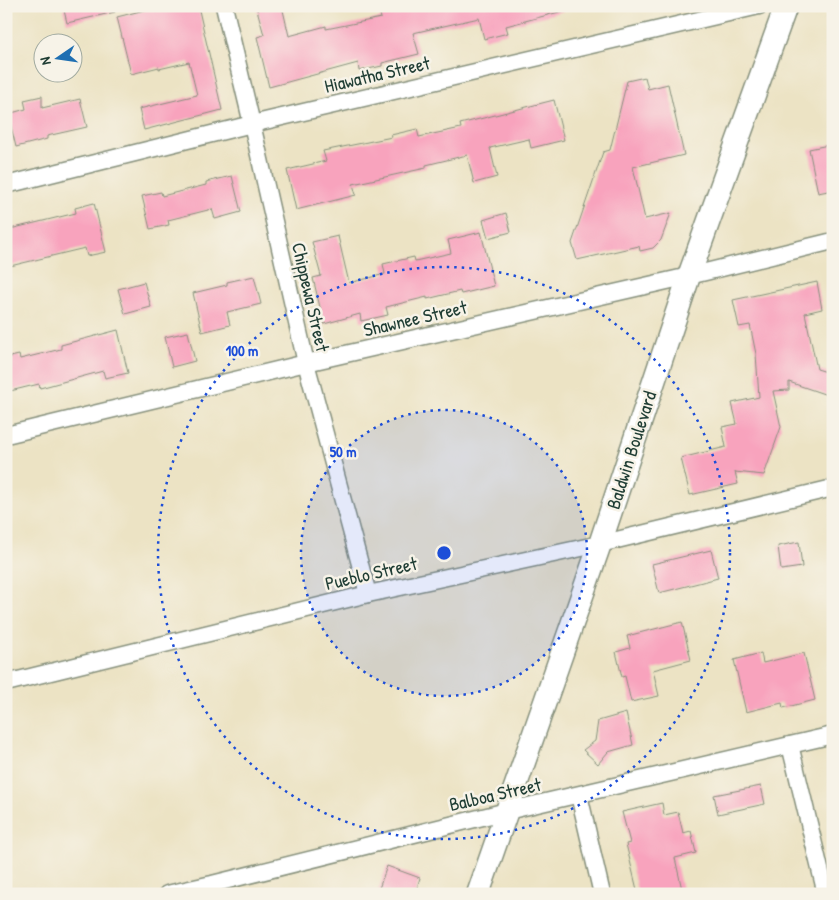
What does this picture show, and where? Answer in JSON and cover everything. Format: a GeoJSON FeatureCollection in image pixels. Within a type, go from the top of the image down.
{"type":"FeatureCollection","features":[{"type":"Feature","properties":{"kind":"main road","name":"Baldwin Boulevard"},"geometry":{"type":"LineString","coordinates":[[478,894],[600,544],[689,276],[786,6]]}},
{"type":"Feature","properties":{"kind":"street","name":"Chippewa Street"},"geometry":{"type":"LineString","coordinates":[[224,6],[306,363],[368,594]]}},
{"type":"Feature","properties":{"kind":"street","name":"Hiawatha Street"},"geometry":{"type":"LineString","coordinates":[[6,186],[252,124],[759,6]]}},
{"type":"Feature","properties":{"kind":"street","name":"Shawnee Street"},"geometry":{"type":"LineString","coordinates":[[6,435],[306,363],[689,276],[833,241]]}},
{"type":"Feature","properties":{"kind":"street","name":"Pueblo Street"},"geometry":{"type":"LineString","coordinates":[[6,683],[368,594],[600,544],[833,488]]}},
{"type":"Feature","properties":{"kind":"street","name":"Balboa Street"},"geometry":{"type":"LineString","coordinates":[[167,894],[210,889],[507,811],[833,735]]}},
{"type":"Feature","properties":{"kind":"street"},"geometry":{"type":"LineString","coordinates":[[790,745],[826,894]]}},
{"type":"Feature","properties":{"kind":"street"},"geometry":{"type":"LineString","coordinates":[[579,795],[602,894]]}},
{"type":"Feature","properties":{"kind":"building"},"geometry":{"type":"Polygon","coordinates":[[[63,6],[114,6],[115,12],[67,23],[63,6]]]}},
{"type":"Feature","properties":{"kind":"building"},"geometry":{"type":"Polygon","coordinates":[[[160,6],[198,6],[222,110],[144,130],[139,109],[197,95],[189,62],[131,74],[117,17],[160,6]]]}},
{"type":"Feature","properties":{"kind":"building"},"geometry":{"type":"Polygon","coordinates":[[[256,6],[282,6],[289,36],[326,26],[326,29],[381,18],[378,6],[562,6],[563,11],[506,26],[508,33],[484,39],[479,18],[413,33],[419,54],[359,71],[358,63],[269,87],[257,37],[264,35],[256,6]]]}},
{"type":"Feature","properties":{"kind":"building"},"geometry":{"type":"Polygon","coordinates":[[[645,77],[648,89],[668,84],[684,155],[633,167],[645,219],[671,213],[661,240],[653,248],[640,251],[639,246],[577,260],[572,243],[603,152],[610,150],[627,81],[645,77]]]}},
{"type":"Feature","properties":{"kind":"building"},"geometry":{"type":"Polygon","coordinates":[[[42,96],[42,108],[80,99],[87,127],[47,136],[47,139],[16,147],[8,114],[26,109],[24,100],[42,96]]]}},
{"type":"Feature","properties":{"kind":"building"},"geometry":{"type":"Polygon","coordinates":[[[554,100],[564,140],[531,148],[529,139],[490,148],[497,177],[474,183],[467,155],[426,165],[426,168],[353,184],[356,195],[296,210],[287,170],[326,161],[323,151],[392,137],[391,135],[417,129],[419,137],[461,128],[460,124],[554,100]]]}},
{"type":"Feature","properties":{"kind":"building"},"geometry":{"type":"Polygon","coordinates":[[[833,144],[833,190],[818,193],[809,149],[833,144]]]}},
{"type":"Feature","properties":{"kind":"building"},"geometry":{"type":"Polygon","coordinates":[[[232,176],[241,212],[215,219],[212,209],[168,220],[169,225],[150,229],[142,196],[161,192],[162,196],[206,185],[206,182],[232,176]]]}},
{"type":"Feature","properties":{"kind":"building"},"geometry":{"type":"Polygon","coordinates":[[[94,203],[106,252],[87,256],[85,248],[6,267],[6,230],[76,213],[75,208],[94,203]]]}},
{"type":"Feature","properties":{"kind":"building"},"geometry":{"type":"Polygon","coordinates":[[[506,213],[511,232],[488,238],[483,220],[506,213]]]}},
{"type":"Feature","properties":{"kind":"building"},"geometry":{"type":"Polygon","coordinates":[[[481,232],[494,286],[461,294],[460,291],[427,299],[427,297],[386,307],[388,315],[361,321],[360,314],[324,324],[313,278],[321,276],[312,242],[338,236],[349,283],[385,274],[383,264],[414,257],[415,261],[451,253],[448,240],[481,232]]]}},
{"type":"Feature","properties":{"kind":"building"},"geometry":{"type":"Polygon","coordinates":[[[254,276],[261,304],[227,312],[230,325],[202,332],[193,293],[254,276]]]}},
{"type":"Feature","properties":{"kind":"building"},"geometry":{"type":"Polygon","coordinates":[[[144,282],[151,307],[125,314],[118,289],[144,282]]]}},
{"type":"Feature","properties":{"kind":"building"},"geometry":{"type":"Polygon","coordinates":[[[817,282],[822,309],[805,313],[817,369],[833,374],[833,397],[789,382],[789,390],[773,391],[781,427],[764,475],[735,472],[738,484],[690,495],[681,458],[726,447],[722,427],[737,424],[732,403],[759,397],[756,354],[750,325],[739,327],[733,300],[817,282]]]}},
{"type":"Feature","properties":{"kind":"building"},"geometry":{"type":"Polygon","coordinates":[[[118,330],[128,373],[105,378],[103,371],[40,388],[39,384],[6,392],[6,358],[19,355],[20,359],[61,349],[61,345],[118,330]]]}},
{"type":"Feature","properties":{"kind":"building"},"geometry":{"type":"Polygon","coordinates":[[[188,332],[195,361],[172,367],[165,337],[188,332]]]}},
{"type":"Feature","properties":{"kind":"building"},"geometry":{"type":"Polygon","coordinates":[[[799,542],[802,567],[781,570],[778,546],[799,542]]]}},
{"type":"Feature","properties":{"kind":"building"},"geometry":{"type":"Polygon","coordinates":[[[711,550],[718,578],[659,593],[652,564],[711,550]]]}},
{"type":"Feature","properties":{"kind":"building"},"geometry":{"type":"Polygon","coordinates":[[[682,622],[691,660],[653,670],[659,696],[631,702],[625,676],[622,677],[616,652],[630,648],[627,636],[682,622]]]}},
{"type":"Feature","properties":{"kind":"building"},"geometry":{"type":"Polygon","coordinates":[[[761,653],[763,663],[804,653],[815,700],[783,708],[782,703],[746,712],[734,660],[761,653]]]}},
{"type":"Feature","properties":{"kind":"building"},"geometry":{"type":"Polygon","coordinates":[[[626,713],[633,745],[608,752],[598,764],[583,750],[595,741],[598,721],[626,713]]]}},
{"type":"Feature","properties":{"kind":"building"},"geometry":{"type":"Polygon","coordinates":[[[761,786],[765,804],[718,814],[714,795],[761,786]]]}},
{"type":"Feature","properties":{"kind":"building"},"geometry":{"type":"Polygon","coordinates":[[[662,803],[664,815],[678,812],[683,833],[691,831],[696,853],[675,858],[683,894],[638,894],[626,844],[630,843],[622,812],[662,803]]]}},
{"type":"Feature","properties":{"kind":"building"},"geometry":{"type":"Polygon","coordinates":[[[387,866],[420,878],[415,894],[377,894],[387,866]]]}}]}
